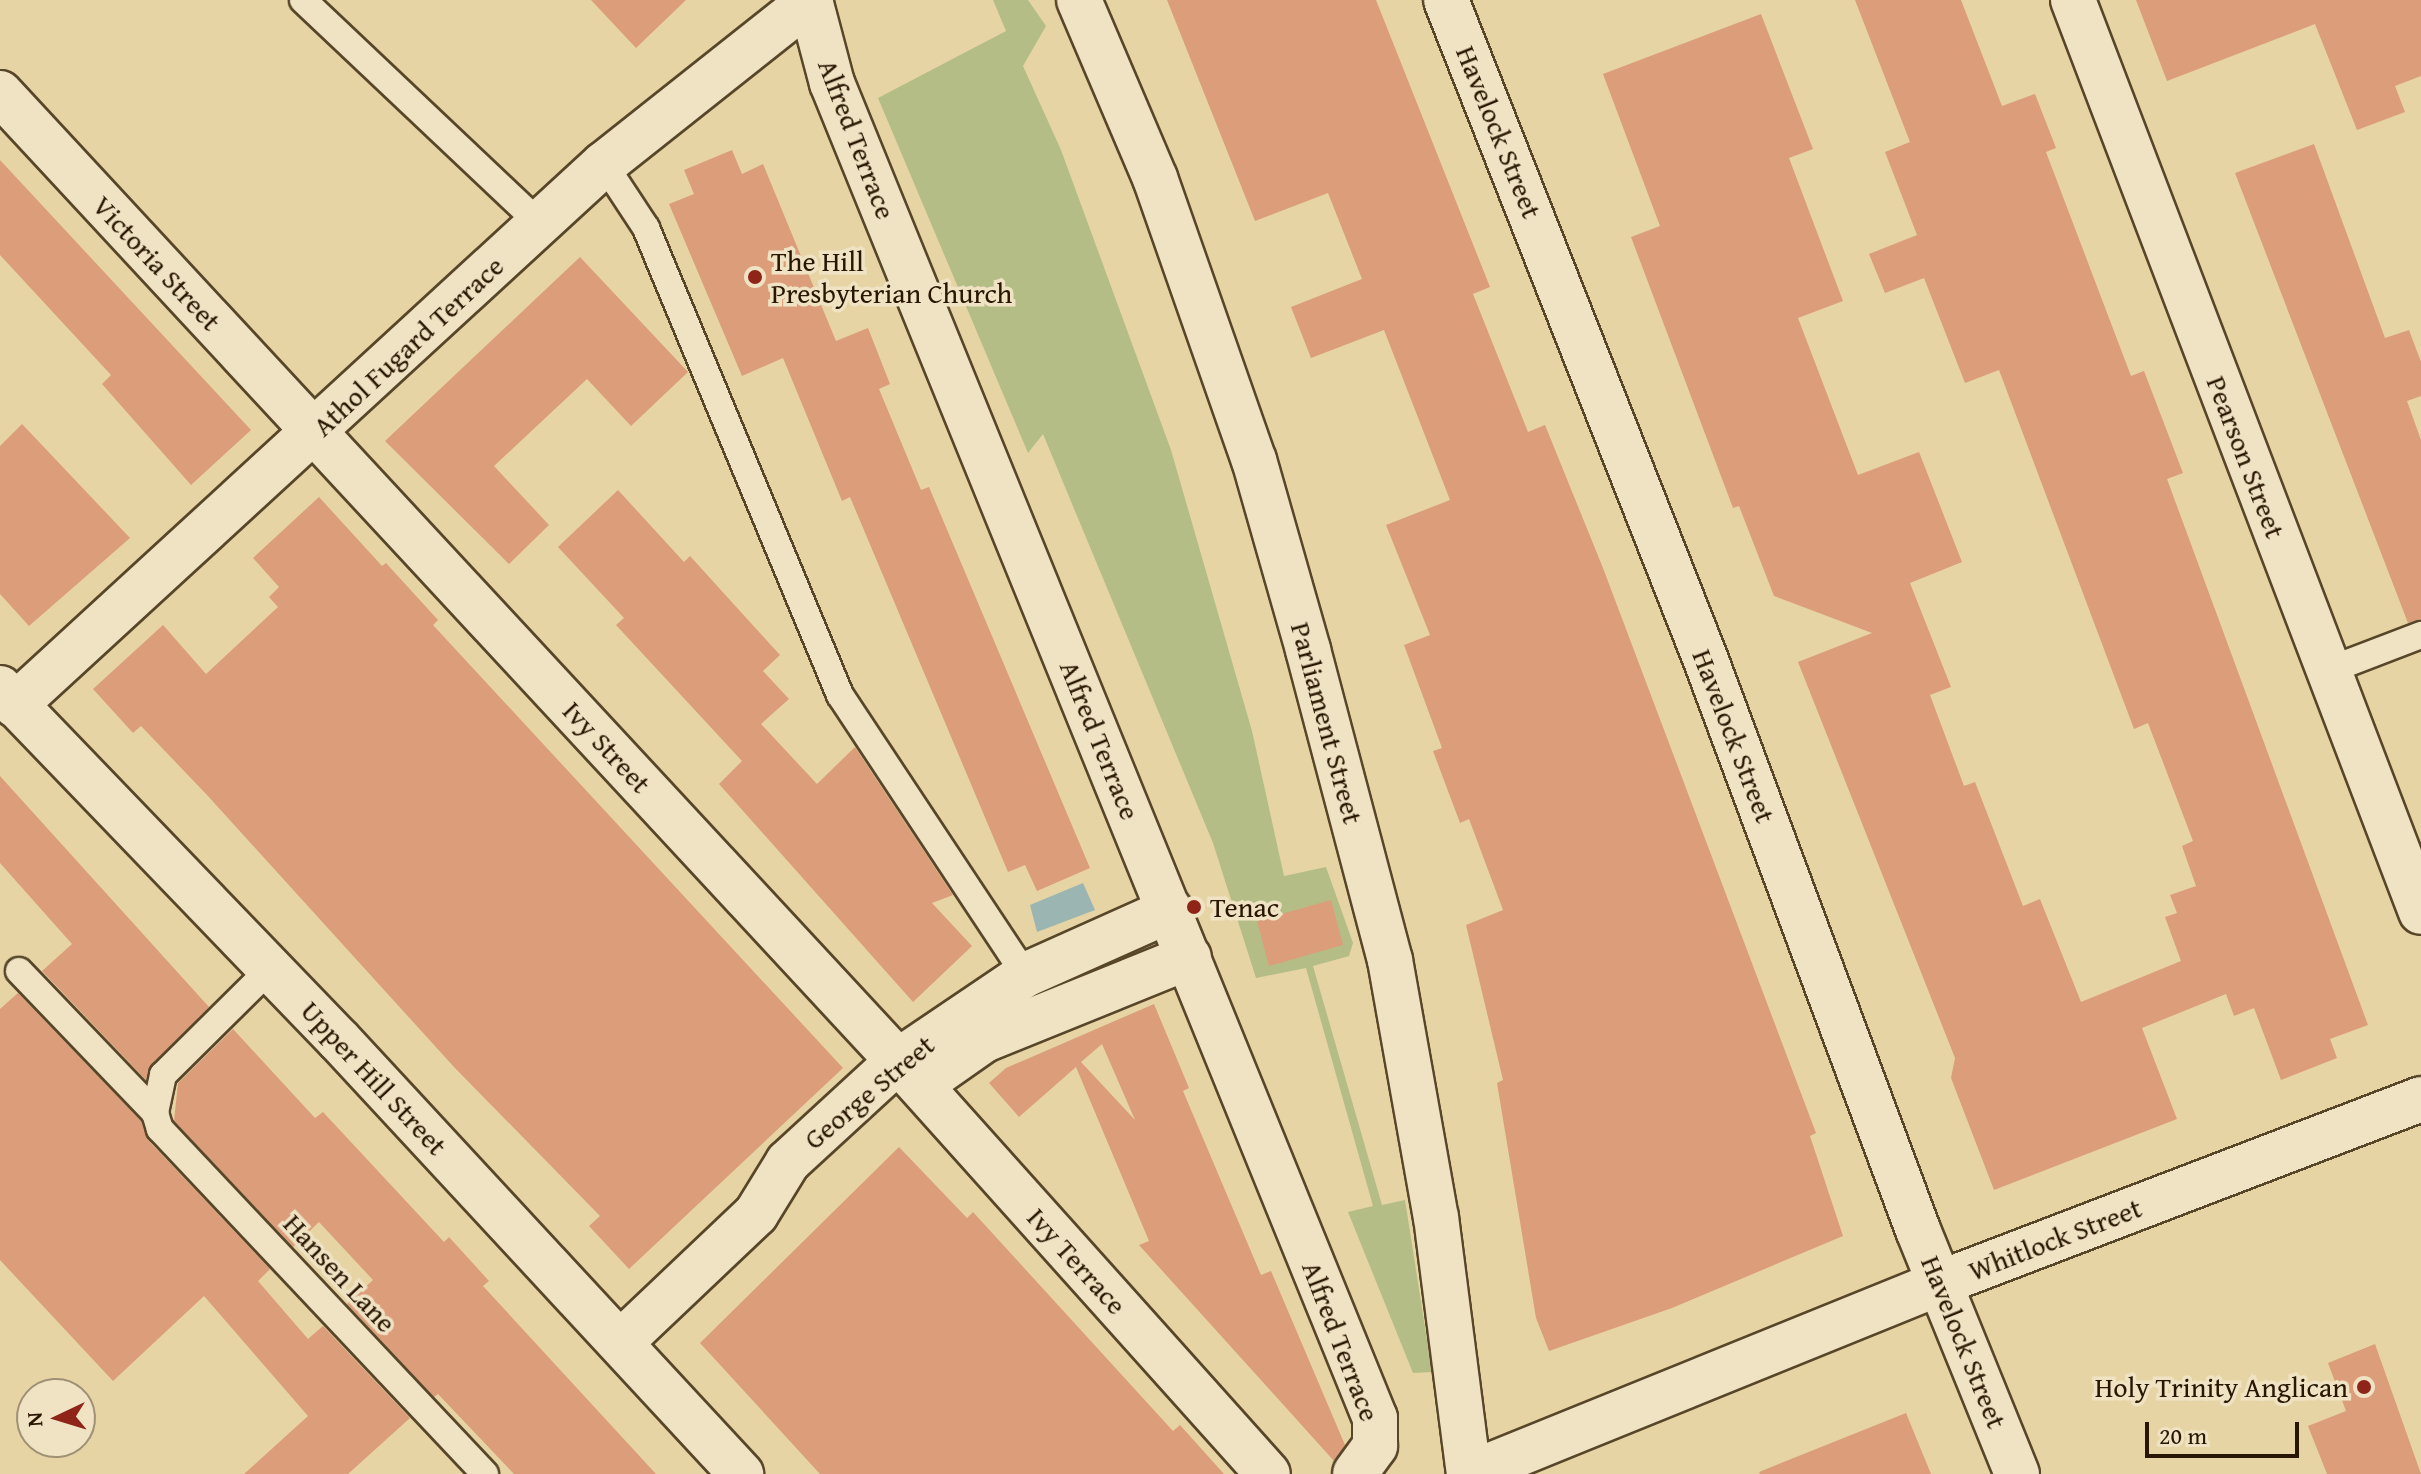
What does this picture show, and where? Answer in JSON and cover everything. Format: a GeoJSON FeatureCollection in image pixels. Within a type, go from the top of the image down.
{"type":"FeatureCollection","features":[{"type":"Feature","properties":{"kind":"street","name":"Athol Fugard Terrace"},"geometry":{"type":"LineString","coordinates":[[8,697],[315,433],[604,164],[811,0]]}},
{"type":"Feature","properties":{"kind":"street","name":"Alfred Terrace"},"geometry":{"type":"LineString","coordinates":[[811,0],[832,83],[1375,1418],[1375,1446],[1355,1474]]}},
{"type":"Feature","properties":{"kind":"street","name":"Parliament Street"},"geometry":{"type":"LineString","coordinates":[[1079,0],[1155,178],[1254,460],[1332,739],[1390,960],[1436,1217],[1469,1474]]}},
{"type":"Feature","properties":{"kind":"street","name":"Havelock Street"},"geometry":{"type":"LineString","coordinates":[[1446,0],[1707,663],[1940,1283],[2017,1474]]}},
{"type":"Feature","properties":{"kind":"street","name":"Pearson Street"},"geometry":{"type":"LineString","coordinates":[[2073,0],[2421,912]]}},
{"type":"Feature","properties":{"kind":"street","name":"Victoria Street"},"geometry":{"type":"LineString","coordinates":[[0,93],[315,433]]}},
{"type":"Feature","properties":{"kind":"street","name":"Ivy Street"},"geometry":{"type":"LineString","coordinates":[[315,433],[909,1073]]}},
{"type":"Feature","properties":{"kind":"street","name":"Upper Hill Street"},"geometry":{"type":"LineString","coordinates":[[8,697],[271,968],[621,1342],[736,1472]]}},
{"type":"Feature","properties":{"kind":"street","name":"George Street"},"geometry":{"type":"LineString","coordinates":[[621,1342],[756,1214],[788,1162],[909,1073],[1025,975],[1170,910]]}},
{"type":"Feature","properties":{"kind":"street","name":"George Street"},"geometry":{"type":"LineString","coordinates":[[909,1073],[1189,957]]}},
{"type":"Feature","properties":{"kind":"street","name":"Ivy Terrace"},"geometry":{"type":"LineString","coordinates":[[909,1073],[1262,1468]]}},
{"type":"Feature","properties":{"kind":"street","name":"Whitlock Street"},"geometry":{"type":"LineString","coordinates":[[1469,1474],[1940,1283],[2421,1099]]}},
{"type":"Feature","properties":{"kind":"lane"},"geometry":{"type":"LineString","coordinates":[[303,0],[540,224]]}},
{"type":"Feature","properties":{"kind":"lane"},"geometry":{"type":"LineString","coordinates":[[604,164],[646,228],[840,695],[1025,975]]}},
{"type":"Feature","properties":{"kind":"lane"},"geometry":{"type":"LineString","coordinates":[[2327,671],[2421,635]]}},
{"type":"Feature","properties":{"kind":"lane"},"geometry":{"type":"LineString","coordinates":[[155,1113],[163,1075],[271,968]]}},
{"type":"Feature","properties":{"kind":"lane","name":"Hansen Lane"},"geometry":{"type":"LineString","coordinates":[[19,971],[155,1113],[160,1129],[485,1474]]}},
{"type":"Feature","properties":{"kind":"green space"},"geometry":{"type":"Polygon","coordinates":[[[993,0],[1028,0],[1046,26],[1023,66],[1061,150],[1171,450],[1252,731],[1284,876],[1326,867],[1353,943],[1349,956],[1313,966],[1382,1205],[1405,1200],[1432,1372],[1413,1373],[1348,1212],[1373,1206],[1306,968],[1256,978],[1213,843],[1043,434],[1028,453],[878,98],[1006,31],[993,0]]]}},
{"type":"Feature","properties":{"kind":"water"},"geometry":{"type":"Polygon","coordinates":[[[1083,883],[1095,910],[1037,932],[1030,905],[1083,883]]]}},
{"type":"Feature","properties":{"kind":"building"},"geometry":{"type":"Polygon","coordinates":[[[591,0],[686,0],[636,48],[591,0]]]}},
{"type":"Feature","properties":{"kind":"building"},"geometry":{"type":"Polygon","coordinates":[[[1167,0],[1376,0],[1490,287],[1473,294],[1528,432],[1545,425],[1603,568],[1816,1133],[1810,1136],[1843,1236],[1672,1308],[1549,1351],[1536,1318],[1497,1083],[1503,1080],[1466,925],[1503,910],[1469,819],[1460,823],[1433,751],[1442,748],[1404,645],[1430,635],[1386,525],[1450,500],[1384,330],[1311,358],[1291,307],[1362,279],[1328,193],[1255,221],[1167,0]]]}},
{"type":"Feature","properties":{"kind":"building"},"geometry":{"type":"Polygon","coordinates":[[[1855,0],[1961,0],[2002,106],[2035,94],[2056,148],[2046,152],[2131,376],[2144,371],[2183,473],[2167,479],[2368,1025],[2330,1039],[2337,1058],[2281,1080],[2254,1008],[2234,1016],[2226,994],[2142,1028],[2177,1119],[1994,1190],[1951,1078],[1955,1058],[1798,662],[1872,633],[1774,596],[1739,506],[1733,508],[1631,237],[1660,226],[1603,74],[1761,14],[1813,149],[1789,158],[1843,301],[1798,318],[1858,475],[1919,452],[1962,562],[1910,583],[1951,687],[1930,695],[1964,786],[1975,782],[2023,906],[2040,899],[2081,1002],[2181,961],[2165,917],[2177,913],[2170,895],[2196,886],[2182,846],[2193,841],[2148,723],[2134,729],[1999,370],[1965,383],[1924,278],[1885,293],[1869,254],[1917,235],[1885,152],[1910,142],[1855,0]]]}},
{"type":"Feature","properties":{"kind":"building"},"geometry":{"type":"Polygon","coordinates":[[[2136,0],[2421,0],[2421,76],[2395,86],[2405,112],[2357,130],[2315,24],[2167,81],[2136,0]]]}},
{"type":"Feature","properties":{"kind":"building"},"geometry":{"type":"Polygon","coordinates":[[[2314,144],[2385,338],[2409,330],[2421,362],[2421,396],[2407,401],[2421,440],[2421,619],[2408,623],[2235,173],[2314,144]]]}},
{"type":"Feature","properties":{"kind":"building"},"geometry":{"type":"Polygon","coordinates":[[[732,150],[742,174],[763,164],[836,341],[868,328],[890,384],[879,389],[921,490],[929,487],[1090,868],[1037,891],[1025,865],[1008,872],[850,497],[842,501],[783,358],[742,376],[669,204],[694,194],[684,170],[732,150]]]}},
{"type":"Feature","properties":{"kind":"building"},"geometry":{"type":"Polygon","coordinates":[[[0,160],[251,430],[191,485],[102,384],[111,375],[0,255],[0,160]]]}},
{"type":"Feature","properties":{"kind":"building"},"geometry":{"type":"Polygon","coordinates":[[[580,257],[688,372],[631,426],[587,379],[494,466],[549,525],[509,564],[385,441],[580,257]]]}},
{"type":"Feature","properties":{"kind":"building"},"geometry":{"type":"Polygon","coordinates":[[[22,424],[130,538],[29,626],[0,594],[0,446],[22,424]]]}},
{"type":"Feature","properties":{"kind":"building"},"geometry":{"type":"Polygon","coordinates":[[[618,490],[684,562],[690,556],[780,655],[763,671],[789,699],[761,724],[817,784],[855,747],[953,895],[932,903],[972,946],[913,1002],[719,784],[742,761],[616,625],[624,618],[558,547],[618,490]]]}},
{"type":"Feature","properties":{"kind":"building"},"geometry":{"type":"Polygon","coordinates":[[[319,497],[382,566],[386,563],[438,620],[433,625],[843,1068],[629,1269],[589,1226],[600,1216],[454,1067],[141,726],[133,733],[93,689],[163,625],[206,674],[278,607],[269,597],[279,587],[253,558],[319,497]]]}},
{"type":"Feature","properties":{"kind":"building"},"geometry":{"type":"Polygon","coordinates":[[[0,776],[209,1007],[152,1064],[146,1080],[42,971],[72,944],[0,863],[0,776]]]}},
{"type":"Feature","properties":{"kind":"building"},"geometry":{"type":"Polygon","coordinates":[[[1331,900],[1343,945],[1269,966],[1257,921],[1331,900]]]}},
{"type":"Feature","properties":{"kind":"building"},"geometry":{"type":"Polygon","coordinates":[[[18,993],[141,1121],[148,1140],[270,1269],[258,1281],[308,1339],[323,1326],[410,1418],[348,1474],[244,1474],[308,1416],[204,1296],[113,1381],[0,1260],[0,1009],[18,993]]]}},
{"type":"Feature","properties":{"kind":"building"},"geometry":{"type":"Polygon","coordinates":[[[1154,1004],[1189,1088],[1183,1091],[1261,1275],[1271,1271],[1345,1445],[1334,1461],[1139,1245],[1149,1241],[1076,1067],[1019,1117],[989,1083],[1006,1068],[1154,1004]],[[1102,1044],[1081,1062],[1135,1120],[1102,1044]]]}},
{"type":"Feature","properties":{"kind":"building"},"geometry":{"type":"Polygon","coordinates":[[[233,1029],[315,1118],[323,1112],[444,1242],[449,1237],[489,1281],[483,1286],[656,1474],[514,1474],[438,1394],[434,1397],[347,1304],[373,1280],[319,1222],[293,1247],[174,1121],[178,1083],[233,1029]]]}},
{"type":"Feature","properties":{"kind":"building"},"geometry":{"type":"Polygon","coordinates":[[[899,1147],[967,1218],[973,1212],[1173,1431],[1180,1425],[1224,1474],[820,1474],[700,1343],[899,1147]]]}},
{"type":"Feature","properties":{"kind":"building","name":"Holy Trinity Anglican"},"geometry":{"type":"Polygon","coordinates":[[[2375,1344],[2421,1474],[2327,1474],[2308,1426],[2346,1411],[2328,1363],[2375,1344]]]}},
{"type":"Feature","properties":{"kind":"building"},"geometry":{"type":"Polygon","coordinates":[[[1906,1413],[1931,1474],[1759,1472],[1906,1413]]]}},
{"type":"Feature","properties":{"kind":"place","name":"The Hill Presbyterian Church"},"geometry":{"type":"Point","coordinates":[755,277]}},
{"type":"Feature","properties":{"kind":"place","name":"Tenac"},"geometry":{"type":"Point","coordinates":[1194,907]}},
{"type":"Feature","properties":{"kind":"place","name":"Holy Trinity Anglican"},"geometry":{"type":"Point","coordinates":[2364,1387]}}]}
